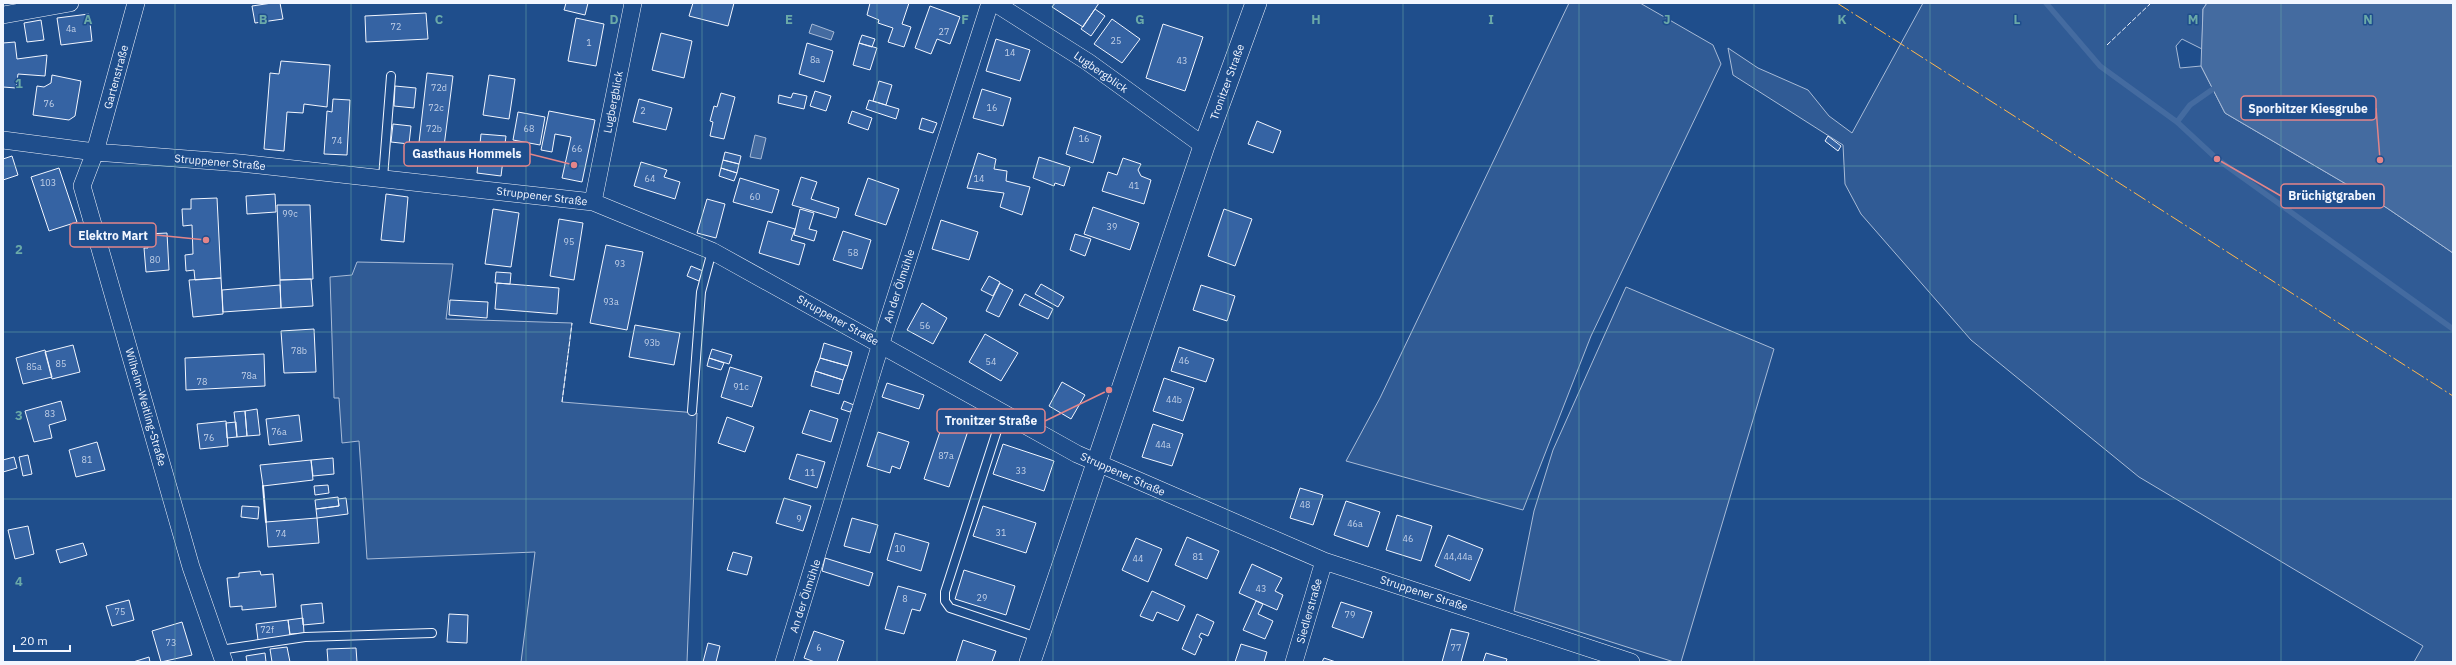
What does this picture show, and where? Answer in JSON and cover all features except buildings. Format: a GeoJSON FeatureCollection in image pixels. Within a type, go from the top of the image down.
{"type":"FeatureCollection","features":[{"type":"Feature","properties":{"kind":"street"},"geometry":{"type":"LineString","coordinates":[[3,15],[70,3]]}},
{"type":"Feature","properties":{"kind":"street","name":"Gartenstraße"},"geometry":{"type":"LineString","coordinates":[[95,152],[136,3]]}},
{"type":"Feature","properties":{"kind":"street","name":"Lugbergblick"},"geometry":{"type":"LineString","coordinates":[[593,202],[633,3]]}},
{"type":"Feature","properties":{"kind":"street","name":"An der Ölmühle"},"geometry":{"type":"LineString","coordinates":[[784,662],[881,343],[990,3]]}},
{"type":"Feature","properties":{"kind":"street","name":"Lugbergblick"},"geometry":{"type":"LineString","coordinates":[[994,3],[1088,62],[1204,146]]}},
{"type":"Feature","properties":{"kind":"street","name":"Tronitzer Straße"},"geometry":{"type":"LineString","coordinates":[[1030,662],[1204,146],[1256,3]]}},
{"type":"Feature","properties":{"kind":"street","name":"Struppener Straße"},"geometry":{"type":"LineString","coordinates":[[3,140],[95,152],[384,178],[593,202],[712,251],[1097,463],[1324,561],[1631,662]]}},
{"type":"Feature","properties":{"kind":"street","name":"Wilhelm-Weitling-Straße"},"geometry":{"type":"LineString","coordinates":[[95,152],[82,186],[191,567],[222,656]]}},
{"type":"Feature","properties":{"kind":"street","name":"Siedlerstraße"},"geometry":{"type":"LineString","coordinates":[[1294,662],[1324,561]]}},
{"type":"Feature","properties":{"kind":"lane"},"geometry":{"type":"LineString","coordinates":[[384,178],[391,76]]}},
{"type":"Feature","properties":{"kind":"lane"},"geometry":{"type":"LineString","coordinates":[[692,411],[701,292],[712,251]]}},
{"type":"Feature","properties":{"kind":"lane"},"geometry":{"type":"LineString","coordinates":[[1003,412],[945,592],[945,601],[950,608],[1038,638]]}},
{"type":"Feature","properties":{"kind":"lane"},"geometry":{"type":"LineString","coordinates":[[222,656],[305,637],[432,633]]}},
{"type":"Feature","properties":{"kind":"shaded area"},"geometry":{"type":"Polygon","coordinates":[[[1569,3],[1640,3],[1713,45],[1721,64],[1591,336],[1523,510],[1346,461],[1380,398],[1569,3]]]}},
{"type":"Feature","properties":{"kind":"shaded area"},"geometry":{"type":"Polygon","coordinates":[[[1923,3],[2207,3],[2203,9],[2202,49],[2182,39],[2176,46],[2180,68],[2201,66],[2225,113],[2387,208],[2453,253],[2453,662],[2414,662],[2423,646],[2139,477],[1971,340],[1861,214],[1845,184],[1843,145],[1733,75],[1728,48],[1758,68],[1808,90],[1829,116],[1852,133],[1923,3]]]}},
{"type":"Feature","properties":{"kind":"shaded area"},"geometry":{"type":"Polygon","coordinates":[[[2207,3],[2453,3],[2453,253],[2387,208],[2225,113],[2201,66],[2203,9],[2207,3]]]}},
{"type":"Feature","properties":{"kind":"shaded area"},"geometry":{"type":"Polygon","coordinates":[[[812,24],[834,32],[831,40],[809,33],[812,24]]]}},
{"type":"Feature","properties":{"kind":"shaded area"},"geometry":{"type":"Polygon","coordinates":[[[755,135],[766,138],[761,159],[750,157],[755,135]]]}},
{"type":"Feature","properties":{"kind":"shaded area"},"geometry":{"type":"Polygon","coordinates":[[[357,262],[453,264],[446,319],[572,323],[562,402],[697,413],[687,662],[521,662],[535,552],[367,559],[359,441],[342,443],[339,398],[334,398],[330,277],[352,275],[357,262]]]}},
{"type":"Feature","properties":{"kind":"shaded area"},"geometry":{"type":"Polygon","coordinates":[[[1626,287],[1774,349],[1681,662],[1674,662],[1514,611],[1534,511],[1553,450],[1626,287]]]}},
{"type":"Feature","properties":{"kind":"waterway"},"geometry":{"type":"LineString","coordinates":[[2046,3],[2100,66],[2177,122],[2217,159],[2453,329]]}},
{"type":"Feature","properties":{"kind":"waterway"},"geometry":{"type":"LineString","coordinates":[[2177,122],[2190,105],[2213,89]]}},
{"type":"Feature","properties":{"kind":"fence"},"geometry":{"type":"LineString","coordinates":[[2107,45],[2151,3]]}},
{"type":"Feature","properties":{"kind":"fence"},"geometry":{"type":"LineString","coordinates":[[562,402],[572,323]]}},
{"type":"Feature","properties":{"kind":"wall"},"geometry":{"type":"LineString","coordinates":[[263,486],[266,522]]}},
{"type":"Feature","properties":{"kind":"power"},"geometry":{"type":"LineString","coordinates":[[1837,3],[2453,396]]}},
{"type":"Feature","properties":{"kind":"place","name":"Brüchigtgraben"},"geometry":{"type":"Point","coordinates":[2217,159]}},
{"type":"Feature","properties":{"kind":"place","name":"Sporbitzer Kiesgrube"},"geometry":{"type":"Point","coordinates":[2380,160]}},
{"type":"Feature","properties":{"kind":"place","name":"Gasthaus Hommels"},"geometry":{"type":"Point","coordinates":[574,165]}},
{"type":"Feature","properties":{"kind":"place","name":"Elektro Mart"},"geometry":{"type":"Point","coordinates":[206,240]}},
{"type":"Feature","properties":{"kind":"place","name":"Tronitzer Straße"},"geometry":{"type":"Point","coordinates":[1109,390]}}]}
